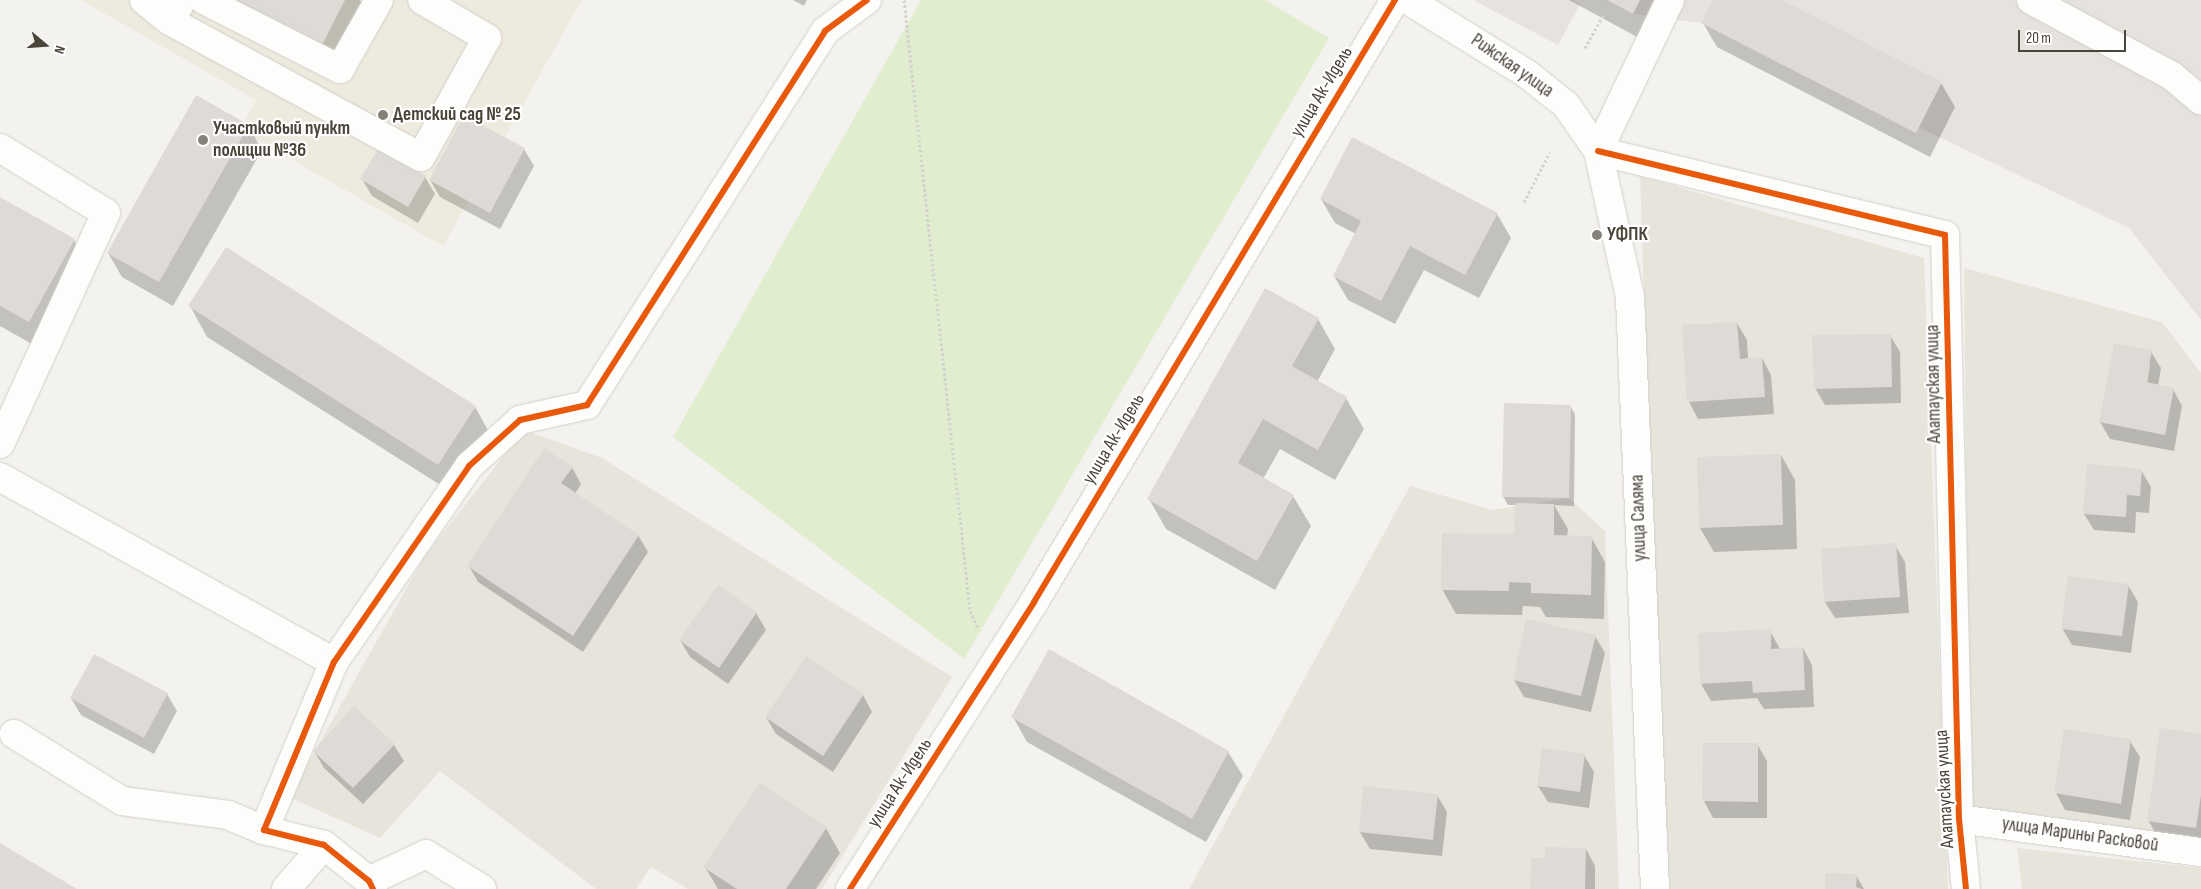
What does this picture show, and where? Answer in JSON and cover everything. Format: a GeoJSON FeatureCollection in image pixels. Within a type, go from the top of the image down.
{"type":"FeatureCollection","features":[{"type":"Feature","properties":{"kind":"street"},"geometry":{"type":"LineString","coordinates":[[144,0],[176,10],[421,157],[487,38],[422,0]]}},
{"type":"Feature","properties":{"kind":"street"},"geometry":{"type":"LineString","coordinates":[[204,0],[340,69],[379,0]]}},
{"type":"Feature","properties":{"kind":"street"},"geometry":{"type":"LineString","coordinates":[[264,830],[334,662],[469,466],[520,420],[587,406],[825,31],[867,0]]}},
{"type":"Feature","properties":{"kind":"street","name":"улица Ак-Идель"},"geometry":{"type":"LineString","coordinates":[[850,889],[996,662],[1396,0]]}},
{"type":"Feature","properties":{"kind":"street","name":"Рижская улица"},"geometry":{"type":"LineString","coordinates":[[1408,0],[1528,74],[1566,105],[1598,151]]}},
{"type":"Feature","properties":{"kind":"street"},"geometry":{"type":"LineString","coordinates":[[1598,151],[1670,0]]}},
{"type":"Feature","properties":{"kind":"street"},"geometry":{"type":"LineString","coordinates":[[2032,0],[2172,76],[2201,100]]}},
{"type":"Feature","properties":{"kind":"street"},"geometry":{"type":"LineString","coordinates":[[0,148],[106,213],[0,444]]}},
{"type":"Feature","properties":{"kind":"street","name":"Алатауская улица"},"geometry":{"type":"LineString","coordinates":[[1598,151],[1945,235],[1959,819],[1966,889]]}},
{"type":"Feature","properties":{"kind":"street","name":"улица Саляма"},"geometry":{"type":"LineString","coordinates":[[1598,151],[1630,297],[1654,889]]}},
{"type":"Feature","properties":{"kind":"street"},"geometry":{"type":"LineString","coordinates":[[0,477],[334,662]]}},
{"type":"Feature","properties":{"kind":"street"},"geometry":{"type":"LineString","coordinates":[[14,734],[122,800],[228,815],[264,830],[324,845],[371,885],[426,854],[482,889]]}},
{"type":"Feature","properties":{"kind":"street","name":"улица Марины Расковой"},"geometry":{"type":"LineString","coordinates":[[1959,819],[2201,852]]}},
{"type":"Feature","properties":{"kind":"street"},"geometry":{"type":"LineString","coordinates":[[286,889],[324,845]]}},
{"type":"Feature","properties":{"kind":"path"},"geometry":{"type":"LineString","coordinates":[[904,0],[970,611],[996,662]]}},
{"type":"Feature","properties":{"kind":"path"},"geometry":{"type":"LineString","coordinates":[[1585,48],[1604,14]]}},
{"type":"Feature","properties":{"kind":"path"},"geometry":{"type":"LineString","coordinates":[[1524,202],[1550,152]]}},
{"type":"Feature","properties":{"kind":"shaded area","name":"Детский сад № 25"},"geometry":{"type":"Polygon","coordinates":[[[81,0],[582,0],[443,246],[240,130],[256,100],[81,0]]]}},
{"type":"Feature","properties":{"kind":"shaded area"},"geometry":{"type":"Polygon","coordinates":[[[1473,0],[1573,0],[1580,4],[1558,45],[1473,0]]]}},
{"type":"Feature","properties":{"kind":"shaded area"},"geometry":{"type":"Polygon","coordinates":[[[1606,0],[2201,0],[2201,320],[2129,228],[1701,23],[1633,14],[1606,0]]]}},
{"type":"Feature","properties":{"kind":"shaded area"},"geometry":{"type":"Polygon","coordinates":[[[1640,176],[1924,258],[1948,889],[1664,889],[1640,176]]]}},
{"type":"Feature","properties":{"kind":"shaded area"},"geometry":{"type":"Polygon","coordinates":[[[1964,268],[2162,322],[2201,373],[2201,841],[1970,810],[1964,268]]]}},
{"type":"Feature","properties":{"kind":"shaded area"},"geometry":{"type":"Polygon","coordinates":[[[524,430],[602,458],[952,677],[822,889],[688,889],[651,867],[636,889],[596,889],[440,771],[380,838],[289,797],[424,557],[524,430]]]}},
{"type":"Feature","properties":{"kind":"shaded area"},"geometry":{"type":"Polygon","coordinates":[[[1410,486],[1493,510],[1569,498],[1605,531],[1619,889],[1189,889],[1410,486]]]}},
{"type":"Feature","properties":{"kind":"shaded area"},"geometry":{"type":"Polygon","coordinates":[[[2017,848],[2201,868],[2201,889],[2022,889],[2017,848]]]}},
{"type":"Feature","properties":{"kind":"green space"},"geometry":{"type":"Polygon","coordinates":[[[921,0],[1265,0],[1329,38],[964,659],[673,437],[921,0]]]}},
{"type":"Feature","properties":{"kind":"building"},"geometry":{"type":"Polygon","coordinates":[[[237,0],[345,0],[322,45],[237,0]]]}},
{"type":"Feature","properties":{"kind":"building"},"geometry":{"type":"Polygon","coordinates":[[[1607,0],[1640,0],[1633,14],[1607,0]]]}},
{"type":"Feature","properties":{"kind":"building"},"geometry":{"type":"Polygon","coordinates":[[[1713,0],[1782,0],[1942,82],[1916,133],[1701,23],[1713,0]]]}},
{"type":"Feature","properties":{"kind":"building"},"geometry":{"type":"Polygon","coordinates":[[[196,95],[249,125],[159,282],[107,253],[196,95]]]}},
{"type":"Feature","properties":{"kind":"building"},"geometry":{"type":"Polygon","coordinates":[[[464,115],[525,148],[490,213],[429,180],[464,115]]]}},
{"type":"Feature","properties":{"kind":"building"},"geometry":{"type":"Polygon","coordinates":[[[1352,137],[1498,213],[1465,275],[1410,246],[1381,301],[1333,276],[1361,221],[1320,199],[1352,137]]]}},
{"type":"Feature","properties":{"kind":"building"},"geometry":{"type":"Polygon","coordinates":[[[378,149],[426,176],[408,207],[360,179],[378,149]]]}},
{"type":"Feature","properties":{"kind":"building"},"geometry":{"type":"Polygon","coordinates":[[[0,197],[75,239],[29,322],[0,306],[0,197]]]}},
{"type":"Feature","properties":{"kind":"building"},"geometry":{"type":"Polygon","coordinates":[[[226,247],[476,406],[438,465],[188,306],[226,247]]]}},
{"type":"Feature","properties":{"kind":"building"},"geometry":{"type":"Polygon","coordinates":[[[1265,288],[1319,318],[1292,366],[1347,397],[1318,450],[1263,419],[1238,463],[1294,495],[1257,561],[1147,499],[1265,288]]]}},
{"type":"Feature","properties":{"kind":"building"},"geometry":{"type":"Polygon","coordinates":[[[1737,322],[1740,359],[1762,357],[1765,397],[1687,402],[1682,325],[1737,322]]]}},
{"type":"Feature","properties":{"kind":"building"},"geometry":{"type":"Polygon","coordinates":[[[1891,334],[1892,387],[1814,389],[1812,335],[1891,334]]]}},
{"type":"Feature","properties":{"kind":"building"},"geometry":{"type":"Polygon","coordinates":[[[2114,343],[2152,350],[2146,382],[2174,388],[2165,435],[2099,422],[2114,343]]]}},
{"type":"Feature","properties":{"kind":"building"},"geometry":{"type":"Polygon","coordinates":[[[1504,403],[1571,405],[1569,498],[1502,497],[1504,403]]]}},
{"type":"Feature","properties":{"kind":"building"},"geometry":{"type":"Polygon","coordinates":[[[544,448],[573,467],[561,483],[639,535],[573,636],[467,566],[544,448]]]}},
{"type":"Feature","properties":{"kind":"building"},"geometry":{"type":"Polygon","coordinates":[[[1781,454],[1783,525],[1699,528],[1697,457],[1781,454]]]}},
{"type":"Feature","properties":{"kind":"building"},"geometry":{"type":"Polygon","coordinates":[[[2087,464],[2142,469],[2140,496],[2127,495],[2126,517],[2083,514],[2087,464]]]}},
{"type":"Feature","properties":{"kind":"building"},"geometry":{"type":"Polygon","coordinates":[[[1515,503],[1554,504],[1554,535],[1592,536],[1591,595],[1531,593],[1531,583],[1509,582],[1509,591],[1441,590],[1442,533],[1514,534],[1515,503]]]}},
{"type":"Feature","properties":{"kind":"building"},"geometry":{"type":"Polygon","coordinates":[[[1896,543],[1900,597],[1824,602],[1821,549],[1896,543]]]}},
{"type":"Feature","properties":{"kind":"building"},"geometry":{"type":"Polygon","coordinates":[[[2068,576],[2129,584],[2122,636],[2061,629],[2068,576]]]}},
{"type":"Feature","properties":{"kind":"building"},"geometry":{"type":"Polygon","coordinates":[[[718,585],[757,612],[719,668],[679,640],[718,585]]]}},
{"type":"Feature","properties":{"kind":"building"},"geometry":{"type":"Polygon","coordinates":[[[1526,619],[1596,635],[1581,696],[1513,680],[1526,619]]]}},
{"type":"Feature","properties":{"kind":"building"},"geometry":{"type":"Polygon","coordinates":[[[1771,629],[1771,649],[1803,647],[1805,690],[1753,693],[1752,681],[1700,684],[1698,633],[1771,629]]]}},
{"type":"Feature","properties":{"kind":"building"},"geometry":{"type":"Polygon","coordinates":[[[1049,649],[1229,751],[1192,819],[1011,717],[1049,649]]]}},
{"type":"Feature","properties":{"kind":"building"},"geometry":{"type":"Polygon","coordinates":[[[94,654],[168,693],[144,738],[70,698],[94,654]]]}},
{"type":"Feature","properties":{"kind":"building"},"geometry":{"type":"Polygon","coordinates":[[[806,656],[864,694],[823,756],[765,717],[806,656]]]}},
{"type":"Feature","properties":{"kind":"building"},"geometry":{"type":"Polygon","coordinates":[[[354,706],[395,744],[353,788],[313,751],[354,706]]]}},
{"type":"Feature","properties":{"kind":"building"},"geometry":{"type":"Polygon","coordinates":[[[2160,728],[2201,734],[2201,795],[2196,828],[2147,821],[2160,728]]]}},
{"type":"Feature","properties":{"kind":"building"},"geometry":{"type":"Polygon","coordinates":[[[2064,729],[2131,739],[2121,804],[2054,793],[2064,729]]]}},
{"type":"Feature","properties":{"kind":"building"},"geometry":{"type":"Polygon","coordinates":[[[1703,743],[1758,743],[1758,802],[1702,801],[1703,743]]]}},
{"type":"Feature","properties":{"kind":"building"},"geometry":{"type":"Polygon","coordinates":[[[1542,748],[1585,754],[1580,792],[1537,786],[1542,748]]]}},
{"type":"Feature","properties":{"kind":"building"},"geometry":{"type":"Polygon","coordinates":[[[760,783],[827,827],[786,889],[737,889],[703,867],[760,783]]]}},
{"type":"Feature","properties":{"kind":"building"},"geometry":{"type":"Polygon","coordinates":[[[1363,786],[1438,794],[1433,840],[1359,832],[1363,786]]]}},
{"type":"Feature","properties":{"kind":"building"},"geometry":{"type":"Polygon","coordinates":[[[0,843],[77,889],[0,889],[0,843]]]}},
{"type":"Feature","properties":{"kind":"building"},"geometry":{"type":"Polygon","coordinates":[[[1545,847],[1586,848],[1585,889],[1530,889],[1531,858],[1545,858],[1545,847]]]}},
{"type":"Feature","properties":{"kind":"building"},"geometry":{"type":"Polygon","coordinates":[[[1825,873],[1857,874],[1856,887],[1862,889],[1825,889],[1825,873]]]}},
{"type":"Feature","properties":{"kind":"cycle path"},"geometry":{"type":"LineString","coordinates":[[373,889],[369,881],[324,845],[264,830],[334,662],[469,466],[520,420],[587,405],[825,31],[867,0]]}},
{"type":"Feature","properties":{"kind":"cycle path"},"geometry":{"type":"LineString","coordinates":[[850,889],[1034,602],[1395,0]]}},
{"type":"Feature","properties":{"kind":"cycle path"},"geometry":{"type":"LineString","coordinates":[[1598,151],[1945,235],[1959,819],[1966,889]]}},
{"type":"Feature","properties":{"kind":"place","name":"Детский сад № 25"},"geometry":{"type":"Point","coordinates":[383,115]}},
{"type":"Feature","properties":{"kind":"place","name":"Участковый пункт полиции №36"},"geometry":{"type":"Point","coordinates":[203,140]}},
{"type":"Feature","properties":{"kind":"place","name":"УФПК"},"geometry":{"type":"Point","coordinates":[1597,235]}}]}
